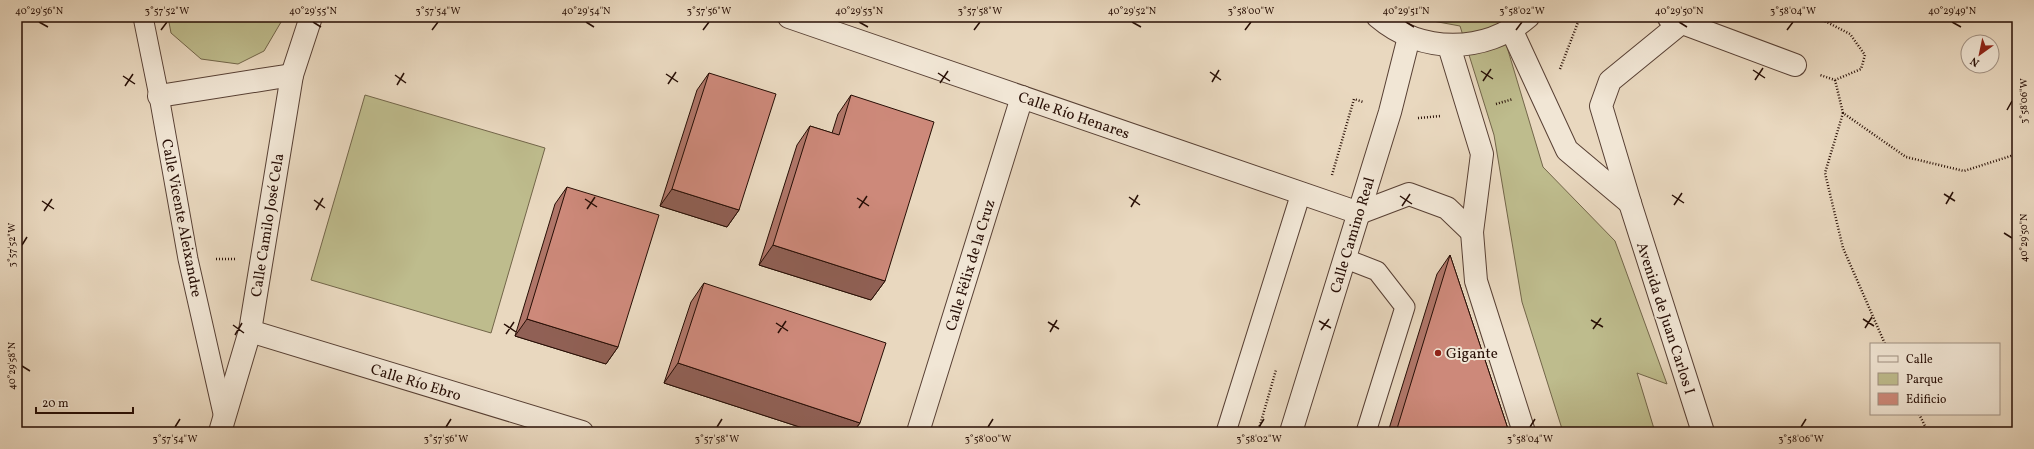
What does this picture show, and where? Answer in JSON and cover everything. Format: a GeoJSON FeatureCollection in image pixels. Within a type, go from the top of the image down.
{"type":"FeatureCollection","features":[{"type":"Feature","properties":{"kind":"street","name":"Calle Camilo José Cela"},"geometry":{"type":"LineString","coordinates":[[222,425],[250,331],[292,75],[311,17]]}},
{"type":"Feature","properties":{"kind":"street","name":"Calle Río Henares"},"geometry":{"type":"LineString","coordinates":[[789,17],[1359,213]]}},
{"type":"Feature","properties":{"kind":"street"},"geometry":{"type":"LineString","coordinates":[[1378,17],[1409,37],[1429,44],[1449,46],[1482,42],[1520,23],[1539,91],[1567,150],[1630,203]]}},
{"type":"Feature","properties":{"kind":"street"},"geometry":{"type":"LineString","coordinates":[[1674,20],[1795,65]]}},
{"type":"Feature","properties":{"kind":"street","name":"Avenida de Juan Carlos I"},"geometry":{"type":"LineString","coordinates":[[1674,20],[1610,81],[1601,106],[1630,203],[1703,432]]}},
{"type":"Feature","properties":{"kind":"street","name":"Calle Camino Real"},"geometry":{"type":"LineString","coordinates":[[1291,432],[1324,323],[1346,259],[1390,112],[1409,37]]}},
{"type":"Feature","properties":{"kind":"street"},"geometry":{"type":"LineString","coordinates":[[1449,46],[1482,154],[1472,232],[1476,281],[1524,432]]}},
{"type":"Feature","properties":{"kind":"street"},"geometry":{"type":"LineString","coordinates":[[159,96],[292,75]]}},
{"type":"Feature","properties":{"kind":"street","name":"Calle Félix de la Cruz"},"geometry":{"type":"LineString","coordinates":[[918,432],[1022,97]]}},
{"type":"Feature","properties":{"kind":"street"},"geometry":{"type":"LineString","coordinates":[[1359,213],[1409,194],[1447,208],[1472,232]]}},
{"type":"Feature","properties":{"kind":"street","name":"Calle Río Ebro"},"geometry":{"type":"LineString","coordinates":[[250,331],[528,424],[582,432]]}},
{"type":"Feature","properties":{"kind":"lane","name":"Calle Vicente Aleixandre"},"geometry":{"type":"LineString","coordinates":[[143,17],[159,96],[188,259],[222,425]]}},
{"type":"Feature","properties":{"kind":"lane"},"geometry":{"type":"LineString","coordinates":[[1226,432],[1301,193]]}},
{"type":"Feature","properties":{"kind":"lane"},"geometry":{"type":"LineString","coordinates":[[1346,259],[1377,271],[1405,307],[1366,432]]}},
{"type":"Feature","properties":{"kind":"path"},"geometry":{"type":"LineString","coordinates":[[1539,91],[1558,75],[1580,17]]}},
{"type":"Feature","properties":{"kind":"path"},"geometry":{"type":"LineString","coordinates":[[1795,65],[1834,80],[1862,69],[1865,55],[1850,34],[1817,17]]}},
{"type":"Feature","properties":{"kind":"path"},"geometry":{"type":"LineString","coordinates":[[1834,80],[1843,113],[1825,173],[1843,248],[1885,343]]}},
{"type":"Feature","properties":{"kind":"path"},"geometry":{"type":"LineString","coordinates":[[1843,113],[1906,157],[1964,171],[2017,154]]}},
{"type":"Feature","properties":{"kind":"path"},"geometry":{"type":"LineString","coordinates":[[188,259],[261,259]]}},
{"type":"Feature","properties":{"kind":"path"},"geometry":{"type":"LineString","coordinates":[[1920,415],[1928,432]]}},
{"type":"Feature","properties":{"kind":"green space"},"geometry":{"type":"Polygon","coordinates":[[[168,17],[284,17],[264,51],[238,64],[201,59],[171,33],[168,17]]]}},
{"type":"Feature","properties":{"kind":"green space"},"geometry":{"type":"Polygon","coordinates":[[[1411,17],[1498,17],[1543,167],[1615,241],[1667,384],[1637,373],[1655,432],[1563,432],[1522,302],[1494,135],[1460,26],[1411,17]]]}},
{"type":"Feature","properties":{"kind":"green space"},"geometry":{"type":"Polygon","coordinates":[[[365,95],[545,148],[491,333],[311,280],[365,95]]]}},
{"type":"Feature","properties":{"kind":"building"},"geometry":{"type":"Polygon","coordinates":[[[709,73],[776,94],[739,210],[672,189],[709,73]]]}},
{"type":"Feature","properties":{"kind":"building"},"geometry":{"type":"Polygon","coordinates":[[[851,95],[934,122],[885,281],[773,245],[810,126],[839,135],[851,95]]]}},
{"type":"Feature","properties":{"kind":"building"},"geometry":{"type":"Polygon","coordinates":[[[567,187],[659,215],[618,347],[527,319],[567,187]]]}},
{"type":"Feature","properties":{"kind":"building","name":"Gigante"},"geometry":{"type":"Polygon","coordinates":[[[1450,255],[1509,432],[1396,432],[1450,255]]]}},
{"type":"Feature","properties":{"kind":"building"},"geometry":{"type":"Polygon","coordinates":[[[704,283],[886,343],[860,423],[678,363],[704,283]]]}},
{"type":"Feature","properties":{"kind":"place","name":"Gigante"},"geometry":{"type":"Point","coordinates":[1438,353]}}]}
